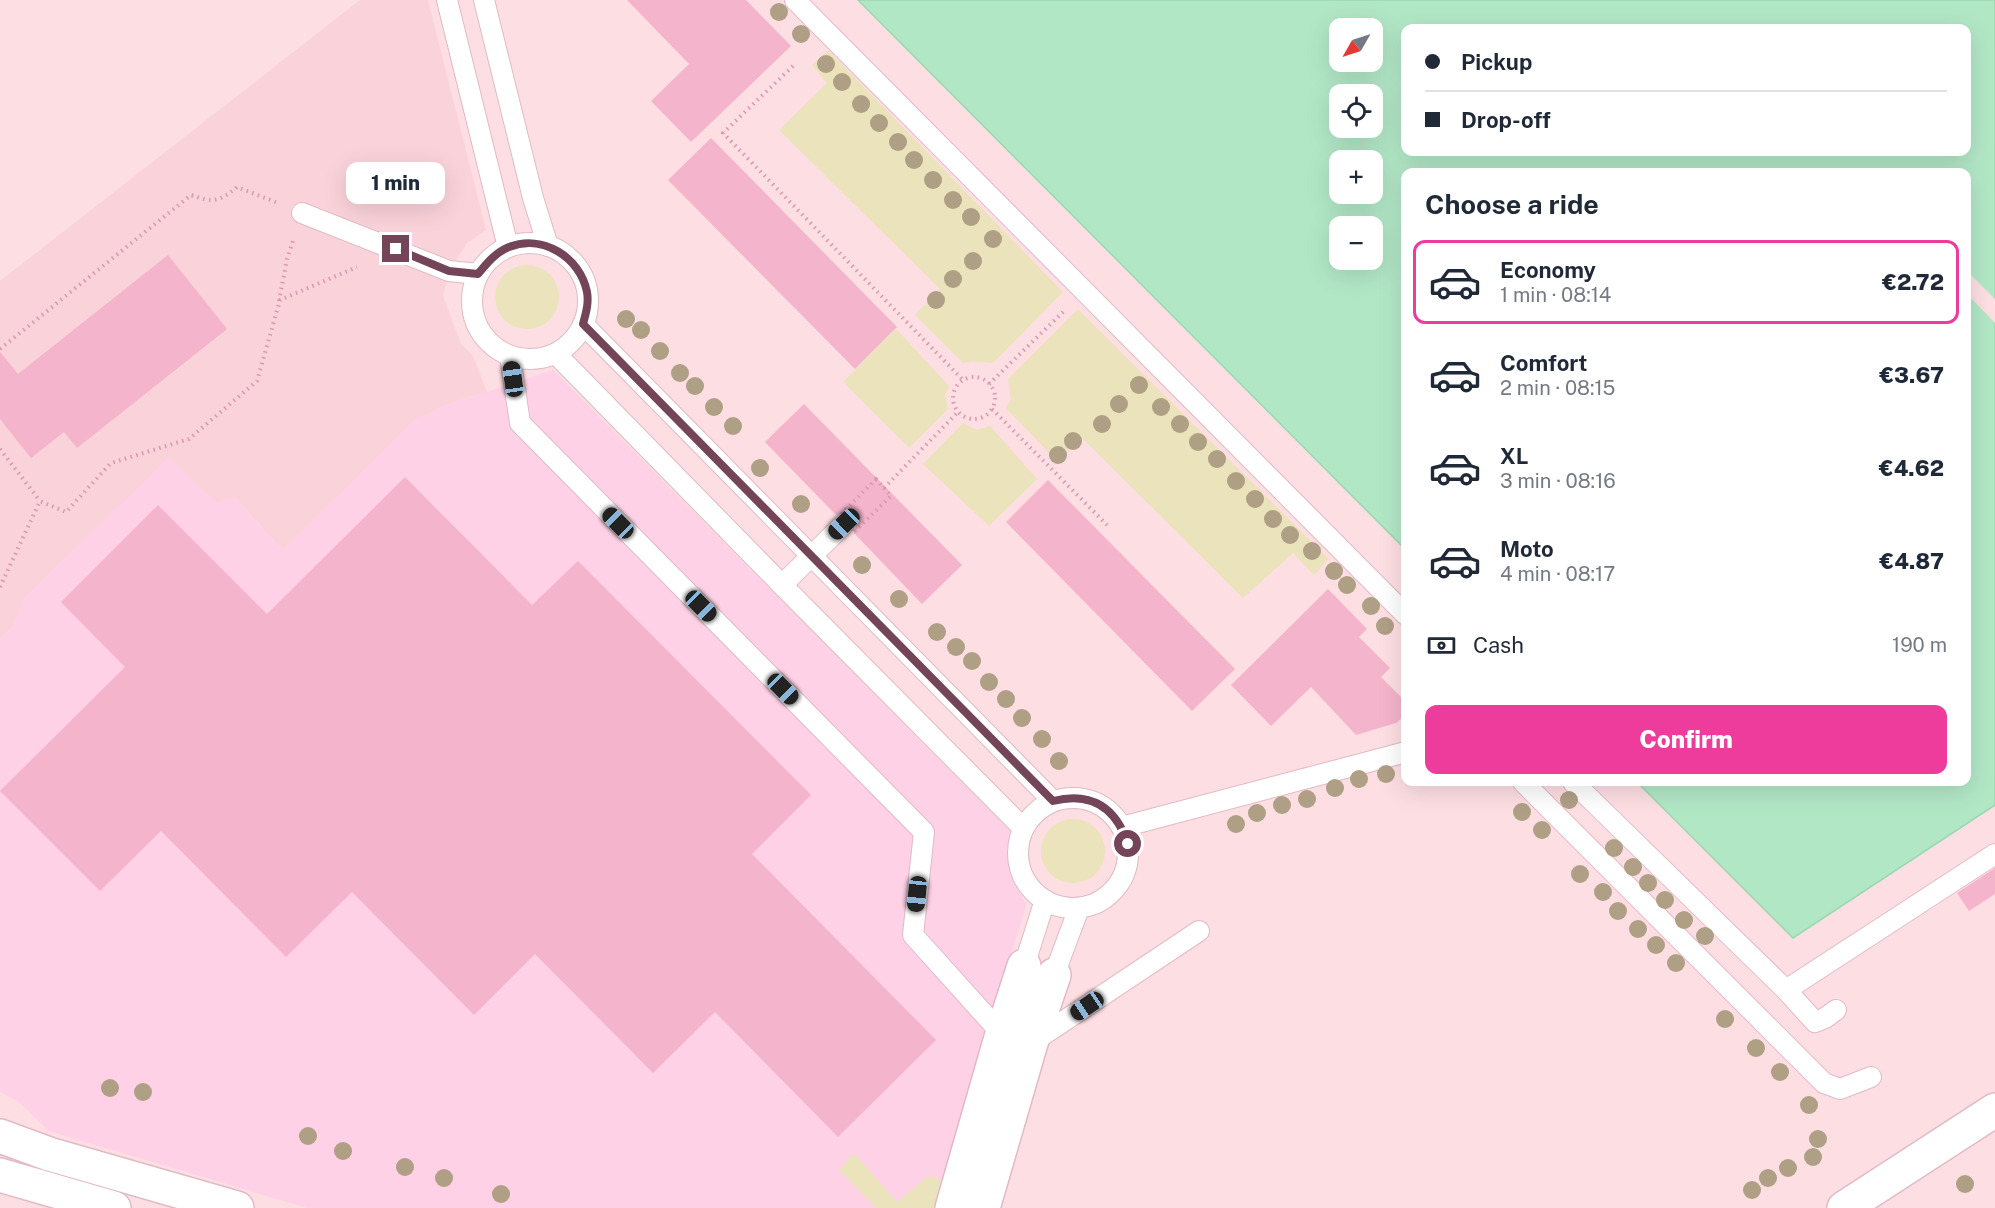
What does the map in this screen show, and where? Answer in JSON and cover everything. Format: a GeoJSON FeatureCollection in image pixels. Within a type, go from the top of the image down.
{"type":"FeatureCollection","features":[{"type":"Feature","properties":{"kind":"street"},"geometry":{"type":"LineString","coordinates":[[952,1208],[1017,1039],[1039,970]]}},
{"type":"Feature","properties":{"kind":"street"},"geometry":{"type":"LineString","coordinates":[[983,1208],[1017,1039]]}},
{"type":"Feature","properties":{"kind":"street"},"geometry":{"type":"LineString","coordinates":[[1844,1208],[1995,1110]]}},
{"type":"Feature","properties":{"kind":"street"},"geometry":{"type":"LineString","coordinates":[[0,1136],[49,1154],[237,1208]]}},
{"type":"Feature","properties":{"kind":"street"},"geometry":{"type":"LineString","coordinates":[[0,1175],[114,1208]]}},
{"type":"Feature","properties":{"kind":"lane"},"geometry":{"type":"LineString","coordinates":[[447,0],[508,247]]}},
{"type":"Feature","properties":{"kind":"lane"},"geometry":{"type":"LineString","coordinates":[[484,0],[533,198],[548,246]]}},
{"type":"Feature","properties":{"kind":"lane"},"geometry":{"type":"LineString","coordinates":[[795,0],[1401,610]]}},
{"type":"Feature","properties":{"kind":"lane"},"geometry":{"type":"LineString","coordinates":[[302,213],[449,271],[478,274]]}},
{"type":"Feature","properties":{"kind":"lane"},"geometry":{"type":"LineString","coordinates":[[521,243],[548,246],[563,254],[574,264],[582,278],[587,293],[587,309],[583,324],[577,336],[556,354],[526,359],[510,356],[493,347],[479,331],[472,313],[472,292],[478,274],[491,258],[508,247],[521,243]]}},
{"type":"Feature","properties":{"kind":"lane"},"geometry":{"type":"LineString","coordinates":[[583,324],[1053,801]]}},
{"type":"Feature","properties":{"kind":"lane"},"geometry":{"type":"LineString","coordinates":[[556,354],[1023,828]]}},
{"type":"Feature","properties":{"kind":"lane"},"geometry":{"type":"LineString","coordinates":[[510,356],[520,423],[924,832],[913,935],[1017,1039],[1198,931]]}},
{"type":"Feature","properties":{"kind":"lane"},"geometry":{"type":"LineString","coordinates":[[782,585],[844,524]]}},
{"type":"Feature","properties":{"kind":"lane"},"geometry":{"type":"LineString","coordinates":[[1122,827],[1401,753]]}},
{"type":"Feature","properties":{"kind":"lane"},"geometry":{"type":"LineString","coordinates":[[1527,786],[1824,1083],[1840,1089],[1871,1077]]}},
{"type":"Feature","properties":{"kind":"lane"},"geometry":{"type":"LineString","coordinates":[[1577,786],[1786,990],[1815,1022],[1836,1010]]}},
{"type":"Feature","properties":{"kind":"lane"},"geometry":{"type":"LineString","coordinates":[[1066,798],[1092,801],[1105,807],[1122,827],[1128,844],[1128,862],[1122,879],[1111,894],[1096,904],[1079,908],[1061,907],[1044,900],[1032,890],[1023,876],[1018,860],[1018,844],[1023,828],[1041,807],[1053,801],[1066,798]]}},
{"type":"Feature","properties":{"kind":"lane"},"geometry":{"type":"LineString","coordinates":[[1786,990],[1995,854]]}},
{"type":"Feature","properties":{"kind":"lane"},"geometry":{"type":"LineString","coordinates":[[1039,970],[1044,900]]}},
{"type":"Feature","properties":{"kind":"lane"},"geometry":{"type":"LineString","coordinates":[[1039,970],[1079,908]]}},
{"type":"Feature","properties":{"kind":"path"},"geometry":{"type":"LineString","coordinates":[[793,66],[723,133],[963,380]]}},
{"type":"Feature","properties":{"kind":"path"},"geometry":{"type":"LineString","coordinates":[[0,349],[191,195],[209,201],[225,197],[237,187],[302,213],[287,259],[279,304],[257,381],[189,439],[111,463],[66,512],[40,501],[0,450]]}},
{"type":"Feature","properties":{"kind":"path"},"geometry":{"type":"LineString","coordinates":[[279,304],[280,300],[396,249]]}},
{"type":"Feature","properties":{"kind":"path"},"geometry":{"type":"LineString","coordinates":[[989,384],[1084,291]]}},
{"type":"Feature","properties":{"kind":"path"},"geometry":{"type":"LineString","coordinates":[[977,377],[989,384],[995,396],[992,409],[988,414],[969,419],[958,412],[952,398],[954,391],[963,380],[977,377]]}},
{"type":"Feature","properties":{"kind":"path"},"geometry":{"type":"LineString","coordinates":[[992,409],[1109,527]]}},
{"type":"Feature","properties":{"kind":"path"},"geometry":{"type":"LineString","coordinates":[[884,488],[958,412]]}},
{"type":"Feature","properties":{"kind":"path"},"geometry":{"type":"LineString","coordinates":[[0,587],[40,501]]}},
{"type":"Feature","properties":{"kind":"shaded area"},"geometry":{"type":"Polygon","coordinates":[[[360,0],[428,0],[486,230],[467,243],[449,271],[443,296],[461,344],[473,356],[487,392],[455,401],[414,420],[283,550],[235,498],[25,597],[13,626],[0,640],[0,281],[360,0]]]}},
{"type":"Feature","properties":{"kind":"shaded area"},"geometry":{"type":"Polygon","coordinates":[[[858,0],[1995,0],[1995,805],[1793,938],[1641,786],[1971,786],[1971,168],[1401,168],[1401,545],[858,0]]]}},
{"type":"Feature","properties":{"kind":"shaded area"},"geometry":{"type":"Polygon","coordinates":[[[828,50],[1063,292],[993,363],[972,361],[963,363],[915,315],[940,289],[779,130],[827,83],[812,65],[828,50]]]}},
{"type":"Feature","properties":{"kind":"shaded area"},"geometry":{"type":"Polygon","coordinates":[[[527,265],[545,271],[553,279],[559,297],[553,315],[545,323],[527,329],[509,323],[501,315],[495,297],[501,279],[509,271],[527,265]]]}},
{"type":"Feature","properties":{"kind":"shaded area"},"geometry":{"type":"Polygon","coordinates":[[[1078,309],[1329,559],[1314,575],[1293,553],[1243,598],[1082,438],[1057,461],[1006,408],[1011,399],[1008,379],[1078,309]]]}},
{"type":"Feature","properties":{"kind":"shaded area"},"geometry":{"type":"Polygon","coordinates":[[[896,329],[949,386],[945,395],[948,409],[909,448],[843,382],[896,329]]]}},
{"type":"Feature","properties":{"kind":"shaded area"},"geometry":{"type":"Polygon","coordinates":[[[553,370],[1012,833],[1007,852],[1010,871],[1026,905],[935,1208],[307,1208],[49,1131],[19,1102],[0,1092],[0,640],[13,626],[25,597],[169,457],[215,502],[234,497],[283,550],[414,420],[455,401],[553,370]]]}},
{"type":"Feature","properties":{"kind":"shaded area"},"geometry":{"type":"Polygon","coordinates":[[[963,423],[976,430],[990,426],[1037,479],[989,526],[923,464],[963,423]]]}},
{"type":"Feature","properties":{"kind":"shaded area"},"geometry":{"type":"Polygon","coordinates":[[[1073,819],[1091,825],[1099,833],[1105,851],[1099,869],[1091,877],[1073,883],[1055,877],[1047,869],[1041,851],[1047,833],[1055,825],[1073,819]]]}},
{"type":"Feature","properties":{"kind":"shaded area"},"geometry":{"type":"Polygon","coordinates":[[[854,1153],[897,1202],[928,1176],[943,1180],[935,1208],[876,1208],[839,1170],[854,1153]]]}},
{"type":"Feature","properties":{"kind":"pier"},"geometry":{"type":"Polygon","coordinates":[[[1971,275],[1995,299],[1995,323],[1971,298],[1971,275]]]}},
{"type":"Feature","properties":{"kind":"building"},"geometry":{"type":"Polygon","coordinates":[[[627,0],[746,0],[791,46],[691,142],[651,101],[689,64],[627,0]]]}},
{"type":"Feature","properties":{"kind":"building"},"geometry":{"type":"Polygon","coordinates":[[[711,138],[897,327],[855,369],[668,180],[711,138]]]}},
{"type":"Feature","properties":{"kind":"building"},"geometry":{"type":"Polygon","coordinates":[[[168,255],[227,329],[77,448],[64,432],[31,458],[0,419],[0,352],[18,374],[168,255]]]}},
{"type":"Feature","properties":{"kind":"building"},"geometry":{"type":"Polygon","coordinates":[[[804,404],[962,565],[922,604],[853,532],[856,527],[853,516],[847,512],[836,515],[765,442],[804,404]]]}},
{"type":"Feature","properties":{"kind":"building"},"geometry":{"type":"Polygon","coordinates":[[[405,477],[532,605],[578,561],[811,795],[752,854],[936,1040],[838,1137],[715,1012],[653,1073],[535,954],[474,1015],[352,892],[286,957],[161,831],[100,891],[0,791],[125,667],[61,602],[158,505],[267,614],[405,477]]]}},
{"type":"Feature","properties":{"kind":"building"},"geometry":{"type":"Polygon","coordinates":[[[1048,480],[1235,669],[1192,711],[1006,522],[1048,480]]]}},
{"type":"Feature","properties":{"kind":"building"},"geometry":{"type":"Polygon","coordinates":[[[1328,589],[1367,629],[1359,637],[1390,668],[1381,677],[1401,697],[1401,719],[1396,723],[1356,735],[1311,687],[1271,726],[1231,685],[1328,589]]]}},
{"type":"Feature","properties":{"kind":"building"},"geometry":{"type":"Polygon","coordinates":[[[1995,868],[1995,894],[1969,911],[1957,893],[1995,868]]]}},
{"type":"Feature","properties":{"kind":"route"},"geometry":{"type":"LineString","coordinates":[[396,249],[449,271],[478,274],[491,258],[508,247],[521,243],[548,246],[563,254],[574,264],[587,293],[587,309],[583,324],[1053,801],[1080,798],[1105,807],[1122,827],[1128,844]]}}]}
